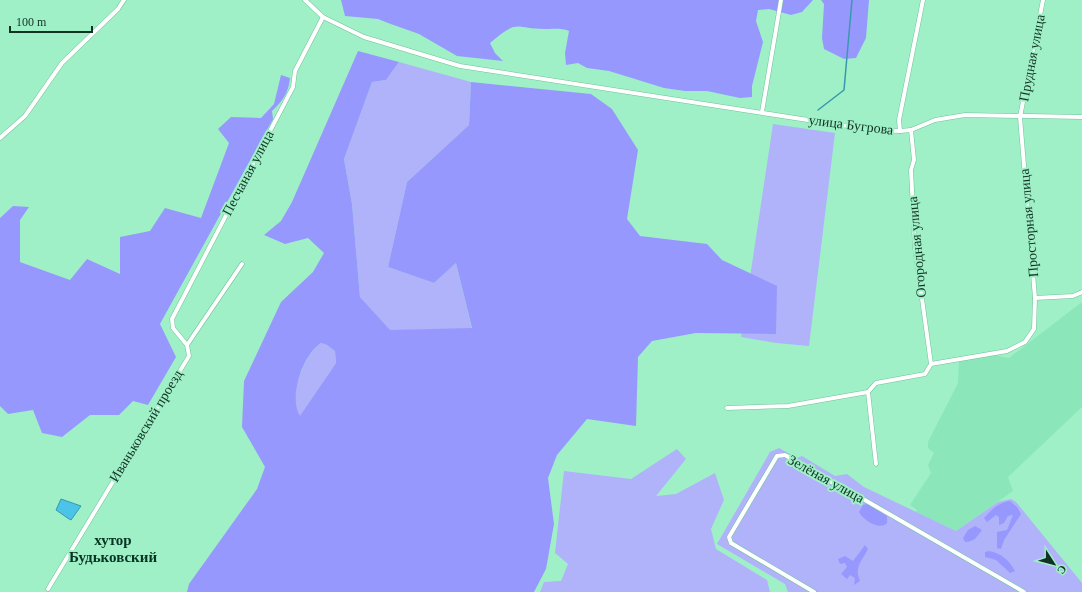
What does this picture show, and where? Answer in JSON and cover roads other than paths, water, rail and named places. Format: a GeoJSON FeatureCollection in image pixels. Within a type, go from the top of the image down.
{"type":"FeatureCollection","features":[{"type":"Feature","properties":{"kind":"street"},"geometry":{"type":"LineString","coordinates":[[0,138],[25,116],[62,63],[118,9],[124,0]]}},
{"type":"Feature","properties":{"kind":"street","name":"улица Бугрова"},"geometry":{"type":"LineString","coordinates":[[305,0],[323,17],[364,37],[460,66],[873,130],[911,130],[935,120],[965,115],[1082,118]]}},
{"type":"Feature","properties":{"kind":"street"},"geometry":{"type":"LineString","coordinates":[[762,112],[782,0]]}},
{"type":"Feature","properties":{"kind":"street"},"geometry":{"type":"LineString","coordinates":[[900,131],[899,120],[924,0]]}},
{"type":"Feature","properties":{"kind":"street","name":"Прудная улица"},"geometry":{"type":"LineString","coordinates":[[1020,117],[1043,0]]}},
{"type":"Feature","properties":{"kind":"street","name":"Песчаная улица"},"geometry":{"type":"LineString","coordinates":[[187,345],[173,328],[172,319],[293,87],[295,71],[323,17]]}},
{"type":"Feature","properties":{"kind":"street","name":"Просторная улица"},"geometry":{"type":"LineString","coordinates":[[931,364],[1007,351],[1025,342],[1034,329],[1035,298],[1020,117]]}},
{"type":"Feature","properties":{"kind":"street","name":"Огородная улица"},"geometry":{"type":"LineString","coordinates":[[911,130],[915,248],[931,364]]}},
{"type":"Feature","properties":{"kind":"street","name":"Иваньковский проезд"},"geometry":{"type":"LineString","coordinates":[[48,590],[189,356],[187,345],[242,264]]}},
{"type":"Feature","properties":{"kind":"street"},"geometry":{"type":"LineString","coordinates":[[1035,298],[1072,296],[1082,292]]}},
{"type":"Feature","properties":{"kind":"street"},"geometry":{"type":"LineString","coordinates":[[727,408],[788,406],[868,392],[876,383],[925,374],[931,364]]}},
{"type":"Feature","properties":{"kind":"street"},"geometry":{"type":"LineString","coordinates":[[868,392],[876,464]]}},
{"type":"Feature","properties":{"kind":"street","name":"Зелёная улица"},"geometry":{"type":"LineString","coordinates":[[814,592],[731,543],[729,538],[777,456],[780,455],[798,462],[847,492],[851,492],[1024,592]]}},
{"type":"Feature","properties":{"kind":"waterway"},"geometry":{"type":"LineString","coordinates":[[818,110],[844,90],[852,0]]}},
{"type":"Feature","properties":{"kind":"district","name":"хутор Будьковский"},"geometry":{"type":"Point","coordinates":[113,548]}}]}
